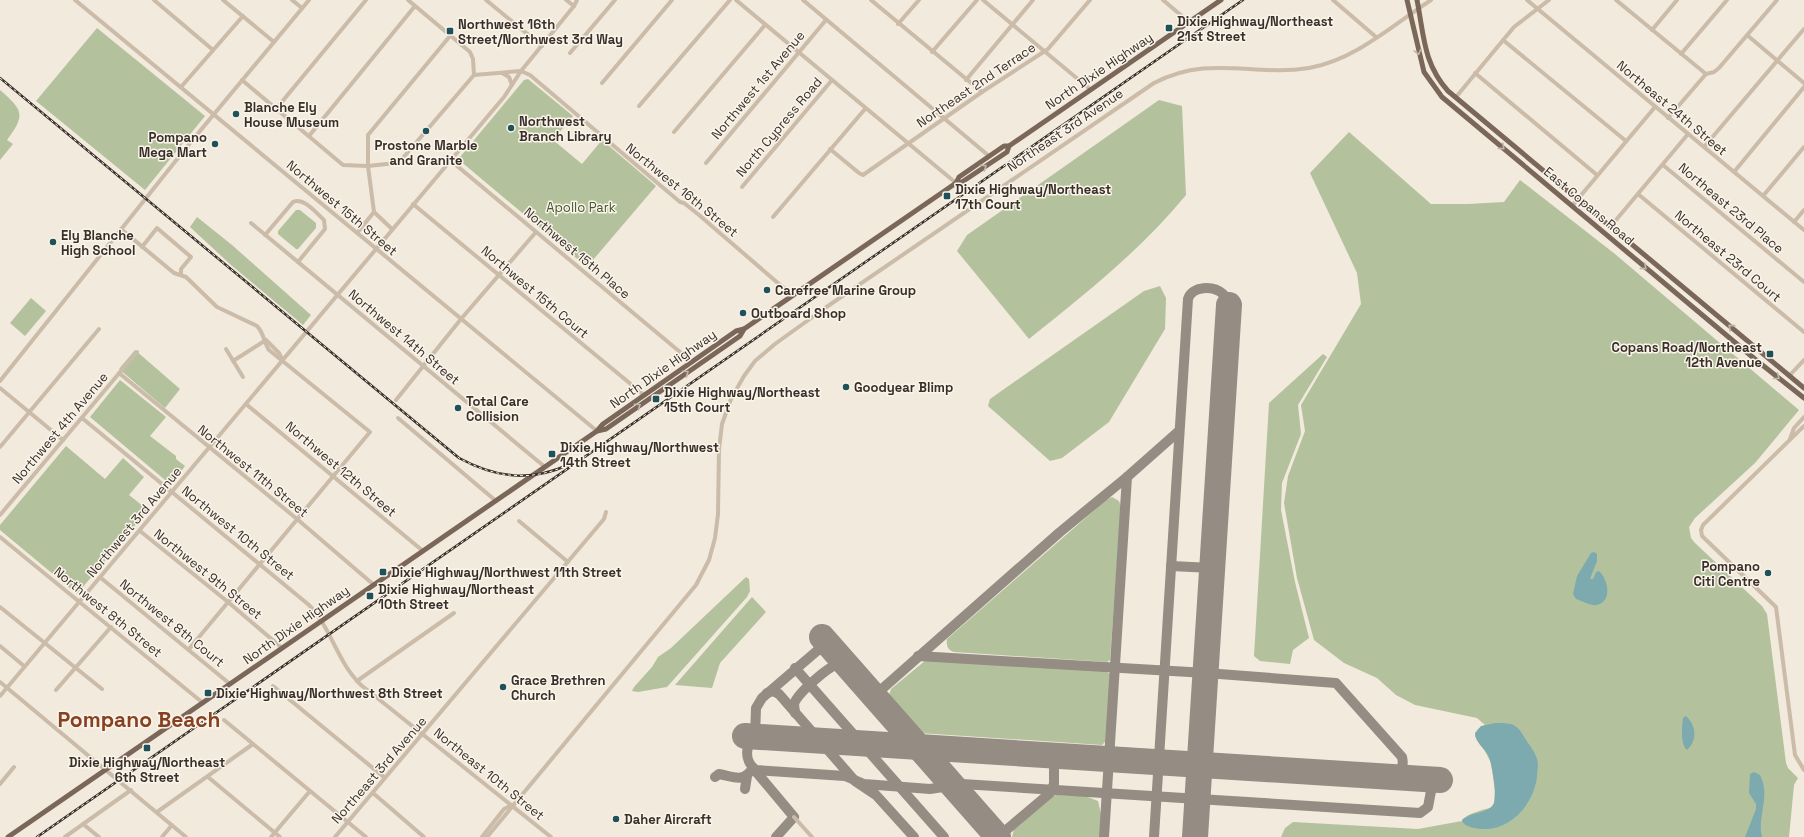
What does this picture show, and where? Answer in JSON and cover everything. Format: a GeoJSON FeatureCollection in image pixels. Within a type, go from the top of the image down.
{"type":"FeatureCollection","features":[{"type":"Feature","properties":{"kind":"main road","name":"North Dixie Highway"},"geometry":{"type":"LineString","coordinates":[[956,183],[959,177],[1004,146],[1009,146],[1221,0]]}},
{"type":"Feature","properties":{"kind":"main road","name":"East Copans Road"},"geometry":{"type":"LineString","coordinates":[[1407,0],[1424,72],[1442,97],[1756,360],[1804,398]]}},
{"type":"Feature","properties":{"kind":"main road","name":"East Copans Road"},"geometry":{"type":"LineString","coordinates":[[1417,0],[1427,54],[1437,78],[1456,97],[1804,388]]}},
{"type":"Feature","properties":{"kind":"main road","name":"North Dixie Highway"},"geometry":{"type":"LineString","coordinates":[[8,837],[597,431],[602,424],[736,331],[744,329],[956,183],[962,182],[1007,152],[1009,146]]}},
{"type":"Feature","properties":{"kind":"main road","name":"North Dixie Highway"},"geometry":{"type":"LineString","coordinates":[[597,431],[606,429],[673,383],[740,336],[744,329]]}},
{"type":"Feature","properties":{"kind":"street"},"geometry":{"type":"LineString","coordinates":[[154,0],[214,50]]}},
{"type":"Feature","properties":{"kind":"street"},"geometry":{"type":"LineString","coordinates":[[223,0],[274,42]]}},
{"type":"Feature","properties":{"kind":"street"},"geometry":{"type":"LineString","coordinates":[[292,0],[302,8]]}},
{"type":"Feature","properties":{"kind":"street"},"geometry":{"type":"LineString","coordinates":[[0,381],[214,114],[309,0]]}},
{"type":"Feature","properties":{"kind":"street"},"geometry":{"type":"LineString","coordinates":[[276,109],[366,0]]}},
{"type":"Feature","properties":{"kind":"street"},"geometry":{"type":"LineString","coordinates":[[242,80],[343,165],[368,166],[396,163],[402,159],[474,75],[473,59],[470,52],[408,0]]}},
{"type":"Feature","properties":{"kind":"street"},"geometry":{"type":"LineString","coordinates":[[486,0],[542,46]]}},
{"type":"Feature","properties":{"kind":"street"},"geometry":{"type":"LineString","coordinates":[[566,0],[574,6]]}},
{"type":"Feature","properties":{"kind":"street","name":"Northwest 3rd Avenue"},"geometry":{"type":"LineString","coordinates":[[0,696],[24,666],[101,578],[282,359],[450,160],[512,85],[521,71],[574,6],[577,0]]}},
{"type":"Feature","properties":{"kind":"street"},"geometry":{"type":"LineString","coordinates":[[570,53],[615,0]]}},
{"type":"Feature","properties":{"kind":"street"},"geometry":{"type":"LineString","coordinates":[[602,83],[672,0]]}},
{"type":"Feature","properties":{"kind":"street"},"geometry":{"type":"LineString","coordinates":[[639,106],[730,0]]}},
{"type":"Feature","properties":{"kind":"street"},"geometry":{"type":"LineString","coordinates":[[736,0],[865,109],[956,183]]}},
{"type":"Feature","properties":{"kind":"street"},"geometry":{"type":"LineString","coordinates":[[804,0],[990,156]]}},
{"type":"Feature","properties":{"kind":"street"},"geometry":{"type":"LineString","coordinates":[[871,0],[898,24],[982,92]]}},
{"type":"Feature","properties":{"kind":"street"},"geometry":{"type":"LineString","coordinates":[[898,24],[919,0]]}},
{"type":"Feature","properties":{"kind":"street"},"geometry":{"type":"LineString","coordinates":[[932,52],[977,0]]}},
{"type":"Feature","properties":{"kind":"street"},"geometry":{"type":"LineString","coordinates":[[983,0],[1091,90]]}},
{"type":"Feature","properties":{"kind":"street"},"geometry":{"type":"LineString","coordinates":[[966,80],[1033,0]]}},
{"type":"Feature","properties":{"kind":"street","name":"Northeast 2nd Terrace"},"geometry":{"type":"LineString","coordinates":[[830,149],[863,175],[982,92],[1048,49],[1090,0]]}},
{"type":"Feature","properties":{"kind":"street"},"geometry":{"type":"LineString","coordinates":[[1163,0],[1189,22]]}},
{"type":"Feature","properties":{"kind":"street"},"geometry":{"type":"LineString","coordinates":[[1333,0],[1376,37]]}},
{"type":"Feature","properties":{"kind":"street","name":"Northeast 3rd Avenue"},"geometry":{"type":"LineString","coordinates":[[512,805],[622,676],[695,586],[699,579],[709,560],[715,538],[718,514],[719,449],[722,424],[731,399],[744,376],[760,357],[825,308],[1154,83],[1168,76],[1188,70],[1208,67],[1292,70],[1316,66],[1340,58],[1376,37],[1431,0]]}},
{"type":"Feature","properties":{"kind":"street","name":"Northeast 24th Street"},"geometry":{"type":"LineString","coordinates":[[1527,0],[1804,230]]}},
{"type":"Feature","properties":{"kind":"street"},"geometry":{"type":"LineString","coordinates":[[1456,97],[1519,23],[1548,0]]}},
{"type":"Feature","properties":{"kind":"street"},"geometry":{"type":"LineString","coordinates":[[1616,0],[1706,74]]}},
{"type":"Feature","properties":{"kind":"street"},"geometry":{"type":"LineString","coordinates":[[1652,30],[1678,0]]}},
{"type":"Feature","properties":{"kind":"street"},"geometry":{"type":"LineString","coordinates":[[1681,54],[1727,0]]}},
{"type":"Feature","properties":{"kind":"street"},"geometry":{"type":"LineString","coordinates":[[1668,118],[1706,74],[1714,72],[1719,68],[1777,0]]}},
{"type":"Feature","properties":{"kind":"street","name":"Northwest 15th Street"},"geometry":{"type":"LineString","coordinates":[[78,1],[597,431]]}},
{"type":"Feature","properties":{"kind":"street"},"geometry":{"type":"LineString","coordinates":[[310,136],[416,6]]}},
{"type":"Feature","properties":{"kind":"street"},"geometry":{"type":"LineString","coordinates":[[181,87],[243,16]]}},
{"type":"Feature","properties":{"kind":"street","name":"Northwest 1st Avenue"},"geometry":{"type":"LineString","coordinates":[[706,162],[826,20]]}},
{"type":"Feature","properties":{"kind":"street"},"geometry":{"type":"LineString","coordinates":[[674,132],[765,25]]}},
{"type":"Feature","properties":{"kind":"street"},"geometry":{"type":"LineString","coordinates":[[1704,147],[1804,29]]}},
{"type":"Feature","properties":{"kind":"street"},"geometry":{"type":"LineString","coordinates":[[1747,35],[1804,83]]}},
{"type":"Feature","properties":{"kind":"street"},"geometry":{"type":"LineString","coordinates":[[392,229],[374,212],[368,166],[368,135],[450,36]]}},
{"type":"Feature","properties":{"kind":"street"},"geometry":{"type":"LineString","coordinates":[[1503,40],[1626,142]]}},
{"type":"Feature","properties":{"kind":"street"},"geometry":{"type":"LineString","coordinates":[[474,75],[521,71]]}},
{"type":"Feature","properties":{"kind":"street","name":"Northwest 16th Street"},"geometry":{"type":"LineString","coordinates":[[521,71],[530,75],[561,104],[680,202],[684,203],[699,215],[792,296]]}},
{"type":"Feature","properties":{"kind":"street"},"geometry":{"type":"LineString","coordinates":[[501,73],[509,77],[512,85]]}},
{"type":"Feature","properties":{"kind":"street"},"geometry":{"type":"LineString","coordinates":[[1476,74],[1597,175]]}},
{"type":"Feature","properties":{"kind":"street","name":"North Cypress Road"},"geometry":{"type":"LineString","coordinates":[[742,187],[832,80]]}},
{"type":"Feature","properties":{"kind":"street"},"geometry":{"type":"LineString","coordinates":[[1734,172],[1804,87]]}},
{"type":"Feature","properties":{"kind":"street"},"geometry":{"type":"LineString","coordinates":[[1572,206],[1655,107]]}},
{"type":"Feature","properties":{"kind":"street"},"geometry":{"type":"LineString","coordinates":[[773,217],[865,109]]}},
{"type":"Feature","properties":{"kind":"street"},"geometry":{"type":"LineString","coordinates":[[1611,226],[1688,134]]}},
{"type":"Feature","properties":{"kind":"street"},"geometry":{"type":"LineString","coordinates":[[1763,196],[1804,147]]}},
{"type":"Feature","properties":{"kind":"street","name":"Northwest 15th Place"},"geometry":{"type":"LineString","coordinates":[[450,160],[692,362]]}},
{"type":"Feature","properties":{"kind":"street","name":"Northeast 23rd Place"},"geometry":{"type":"LineString","coordinates":[[1663,165],[1804,282]]}},
{"type":"Feature","properties":{"kind":"street","name":"Northeast 23rd Court"},"geometry":{"type":"LineString","coordinates":[[1638,194],[1804,332]]}},
{"type":"Feature","properties":{"kind":"street"},"geometry":{"type":"LineString","coordinates":[[265,235],[293,202],[297,200],[302,201],[324,220],[326,224],[325,229],[298,262]]}},
{"type":"Feature","properties":{"kind":"street","name":"Northwest 15th Court"},"geometry":{"type":"LineString","coordinates":[[413,204],[644,395]]}},
{"type":"Feature","properties":{"kind":"street"},"geometry":{"type":"LineString","coordinates":[[1794,222],[1804,210]]}},
{"type":"Feature","properties":{"kind":"street"},"geometry":{"type":"LineString","coordinates":[[357,233],[374,212]]}},
{"type":"Feature","properties":{"kind":"street","name":"Northwest 14th Street"},"geometry":{"type":"LineString","coordinates":[[251,223],[545,467]]}},
{"type":"Feature","properties":{"kind":"street"},"geometry":{"type":"LineString","coordinates":[[142,247],[157,228],[191,257],[181,269],[181,274]]}},
{"type":"Feature","properties":{"kind":"street"},"geometry":{"type":"LineString","coordinates":[[121,230],[174,273],[181,274],[217,307],[257,326],[266,340],[266,346],[269,350],[282,359],[370,432],[188,649]]}},
{"type":"Feature","properties":{"kind":"street"},"geometry":{"type":"LineString","coordinates":[[396,400],[498,274],[536,232]]}},
{"type":"Feature","properties":{"kind":"street"},"geometry":{"type":"LineString","coordinates":[[0,447],[99,329]]}},
{"type":"Feature","properties":{"kind":"street"},"geometry":{"type":"LineString","coordinates":[[233,361],[266,340]]}},
{"type":"Feature","properties":{"kind":"street"},"geometry":{"type":"LineString","coordinates":[[226,349],[243,377]]}},
{"type":"Feature","properties":{"kind":"street","name":"Northwest 4th Avenue"},"geometry":{"type":"LineString","coordinates":[[0,515],[137,352]]}},
{"type":"Feature","properties":{"kind":"street"},"geometry":{"type":"LineString","coordinates":[[1789,376],[1804,360]]}},
{"type":"Feature","properties":{"kind":"street","name":"Northwest 11th Street"},"geometry":{"type":"LineString","coordinates":[[119,373],[297,519],[374,585]]}},
{"type":"Feature","properties":{"kind":"street"},"geometry":{"type":"LineString","coordinates":[[0,388],[63,440]]}},
{"type":"Feature","properties":{"kind":"street","name":"Northwest 12th Street"},"geometry":{"type":"LineString","coordinates":[[246,404],[423,551]]}},
{"type":"Feature","properties":{"kind":"street","name":"Northwest 10th Street"},"geometry":{"type":"LineString","coordinates":[[82,418],[310,605],[322,621]]}},
{"type":"Feature","properties":{"kind":"street"},"geometry":{"type":"LineString","coordinates":[[398,418],[496,501]]}},
{"type":"Feature","properties":{"kind":"street"},"geometry":{"type":"LineString","coordinates":[[1790,440],[1794,428],[1804,418]]}},
{"type":"Feature","properties":{"kind":"street"},"geometry":{"type":"LineString","coordinates":[[1804,426],[1703,525],[1701,530],[1702,536],[1776,607],[1795,755],[1804,770]]}},
{"type":"Feature","properties":{"kind":"street","name":"Northeast 3rd Avenue"},"geometry":{"type":"LineString","coordinates":[[335,837],[604,519],[606,512]]}},
{"type":"Feature","properties":{"kind":"street"},"geometry":{"type":"LineString","coordinates":[[519,521],[568,562]]}},
{"type":"Feature","properties":{"kind":"street","name":"Northwest 9th Street"},"geometry":{"type":"LineString","coordinates":[[140,531],[282,648]]}},
{"type":"Feature","properties":{"kind":"street","name":"Northwest 8th Street"},"geometry":{"type":"LineString","coordinates":[[0,537],[203,702]]}},
{"type":"Feature","properties":{"kind":"street","name":"Northwest 8th Court"},"geometry":{"type":"LineString","coordinates":[[101,578],[230,684]]}},
{"type":"Feature","properties":{"kind":"street"},"geometry":{"type":"LineString","coordinates":[[0,607],[102,689]]}},
{"type":"Feature","properties":{"kind":"street"},"geometry":{"type":"LineString","coordinates":[[357,681],[454,613]]}},
{"type":"Feature","properties":{"kind":"street","name":"Northeast 10th Street"},"geometry":{"type":"LineString","coordinates":[[322,621],[346,668],[357,681],[551,837]]}},
{"type":"Feature","properties":{"kind":"street"},"geometry":{"type":"LineString","coordinates":[[56,690],[111,627]]}},
{"type":"Feature","properties":{"kind":"street"},"geometry":{"type":"LineString","coordinates":[[0,646],[24,666]]}},
{"type":"Feature","properties":{"kind":"street"},"geometry":{"type":"LineString","coordinates":[[0,682],[186,837]]}},
{"type":"Feature","properties":{"kind":"street"},"geometry":{"type":"LineString","coordinates":[[273,686],[385,778]]}},
{"type":"Feature","properties":{"kind":"street"},"geometry":{"type":"LineString","coordinates":[[224,720],[366,837]]}},
{"type":"Feature","properties":{"kind":"street"},"geometry":{"type":"LineString","coordinates":[[157,812],[253,744]]}},
{"type":"Feature","properties":{"kind":"street"},"geometry":{"type":"LineString","coordinates":[[0,784],[14,767]]}},
{"type":"Feature","properties":{"kind":"street"},"geometry":{"type":"LineString","coordinates":[[208,777],[280,837]]}},
{"type":"Feature","properties":{"kind":"street"},"geometry":{"type":"LineString","coordinates":[[65,837],[131,790]]}},
{"type":"Feature","properties":{"kind":"street"},"geometry":{"type":"LineString","coordinates":[[270,837],[310,791]]}},
{"type":"Feature","properties":{"kind":"street"},"geometry":{"type":"LineString","coordinates":[[372,792],[424,837]]}},
{"type":"Feature","properties":{"kind":"street"},"geometry":{"type":"LineString","coordinates":[[482,837],[504,809],[512,805]]}},
{"type":"Feature","properties":{"kind":"street"},"geometry":{"type":"LineString","coordinates":[[487,837],[512,805]]}},
{"type":"Feature","properties":{"kind":"street"},"geometry":{"type":"LineString","coordinates":[[794,817],[812,837]]}},
{"type":"Feature","properties":{"kind":"street"},"geometry":{"type":"LineString","coordinates":[[83,824],[98,837]]}},
{"type":"Feature","properties":{"kind":"street"},"geometry":{"type":"LineString","coordinates":[[162,837],[172,825]]}},
{"type":"Feature","properties":{"kind":"green space"},"geometry":{"type":"Polygon","coordinates":[[[97,28],[205,116],[145,190],[36,101],[97,28]]]}},
{"type":"Feature","properties":{"kind":"green space","name":"Apollo Park"},"geometry":{"type":"Polygon","coordinates":[[[528,79],[573,116],[553,140],[582,164],[602,140],[656,186],[587,267],[459,160],[524,80],[528,79]]]}},
{"type":"Feature","properties":{"kind":"green space"},"geometry":{"type":"Polygon","coordinates":[[[0,90],[17,108],[19,118],[7,140],[13,144],[0,160],[0,90]]]}},
{"type":"Feature","properties":{"kind":"green space"},"geometry":{"type":"Polygon","coordinates":[[[1159,100],[1182,106],[1186,195],[1169,215],[1112,271],[1029,339],[957,251],[967,235],[1159,100]]]}},
{"type":"Feature","properties":{"kind":"green space"},"geometry":{"type":"Polygon","coordinates":[[[1349,132],[1431,204],[1504,202],[1520,180],[1615,254],[1799,410],[1755,463],[1695,518],[1689,527],[1691,538],[1695,543],[1762,606],[1767,614],[1786,763],[1788,768],[1798,778],[1794,785],[1789,837],[1281,837],[1285,828],[1293,822],[1418,829],[1462,821],[1471,814],[1492,807],[1494,803],[1495,790],[1491,763],[1475,736],[1478,729],[1485,725],[1477,718],[1415,705],[1396,695],[1377,678],[1344,663],[1314,640],[1297,578],[1284,503],[1288,476],[1305,431],[1301,405],[1361,304],[1357,273],[1310,173],[1349,132]]]}},
{"type":"Feature","properties":{"kind":"green space"},"geometry":{"type":"Polygon","coordinates":[[[296,210],[300,210],[316,223],[316,228],[298,249],[278,234],[278,231],[296,210]]]}},
{"type":"Feature","properties":{"kind":"green space"},"geometry":{"type":"Polygon","coordinates":[[[197,217],[232,245],[311,315],[303,325],[231,265],[190,227],[197,217]]]}},
{"type":"Feature","properties":{"kind":"green space"},"geometry":{"type":"Polygon","coordinates":[[[1160,286],[1166,298],[1165,329],[1109,422],[1062,458],[1050,461],[988,406],[990,399],[1144,291],[1160,286]]]}},
{"type":"Feature","properties":{"kind":"green space"},"geometry":{"type":"Polygon","coordinates":[[[31,298],[46,311],[25,336],[10,323],[31,298]]]}},
{"type":"Feature","properties":{"kind":"green space"},"geometry":{"type":"Polygon","coordinates":[[[135,350],[180,389],[165,408],[119,369],[135,350]]]}},
{"type":"Feature","properties":{"kind":"green space"},"geometry":{"type":"Polygon","coordinates":[[[1323,354],[1327,357],[1298,405],[1301,434],[1282,483],[1281,510],[1295,582],[1309,638],[1293,650],[1290,664],[1260,661],[1254,656],[1269,403],[1323,354]]]}},
{"type":"Feature","properties":{"kind":"green space"},"geometry":{"type":"Polygon","coordinates":[[[120,380],[166,417],[150,436],[176,456],[176,459],[185,466],[171,485],[90,417],[120,380]]]}},
{"type":"Feature","properties":{"kind":"green space"},"geometry":{"type":"Polygon","coordinates":[[[66,446],[105,479],[123,458],[144,477],[129,495],[148,510],[77,594],[0,530],[0,525],[66,446]]]}},
{"type":"Feature","properties":{"kind":"green space"},"geometry":{"type":"Polygon","coordinates":[[[1112,497],[1119,501],[1121,507],[1110,660],[1107,662],[954,652],[949,649],[947,646],[947,639],[1106,500],[1112,497]]]}},
{"type":"Feature","properties":{"kind":"green space"},"geometry":{"type":"Polygon","coordinates":[[[746,577],[749,579],[750,591],[747,597],[667,687],[638,692],[632,691],[652,667],[658,657],[671,648],[746,577]]]}},
{"type":"Feature","properties":{"kind":"green space"},"geometry":{"type":"Polygon","coordinates":[[[752,597],[766,612],[720,663],[712,688],[675,685],[752,597]]]}},
{"type":"Feature","properties":{"kind":"green space"},"geometry":{"type":"Polygon","coordinates":[[[926,660],[1106,671],[1110,674],[1106,741],[1102,745],[919,733],[890,700],[889,695],[891,689],[926,660]]]}},
{"type":"Feature","properties":{"kind":"green space"},"geometry":{"type":"Polygon","coordinates":[[[1056,795],[1085,796],[1098,801],[1101,814],[1100,837],[1012,837],[1014,830],[1050,797],[1056,795]]]}},
{"type":"Feature","properties":{"kind":"water"},"geometry":{"type":"Polygon","coordinates":[[[1594,552],[1597,554],[1597,561],[1590,579],[1593,579],[1596,572],[1599,571],[1607,584],[1607,595],[1602,603],[1597,605],[1589,604],[1576,599],[1573,594],[1577,576],[1591,553],[1594,552]]]}},
{"type":"Feature","properties":{"kind":"water"},"geometry":{"type":"Polygon","coordinates":[[[1686,716],[1690,720],[1694,729],[1693,742],[1687,750],[1683,744],[1682,735],[1683,718],[1686,716]]]}},
{"type":"Feature","properties":{"kind":"water"},"geometry":{"type":"Polygon","coordinates":[[[1495,723],[1516,726],[1519,729],[1537,759],[1537,777],[1530,799],[1516,816],[1507,823],[1497,827],[1486,829],[1474,828],[1465,824],[1462,820],[1465,817],[1490,808],[1493,805],[1495,796],[1493,774],[1489,757],[1478,743],[1475,733],[1481,726],[1495,723]]]}},
{"type":"Feature","properties":{"kind":"water"},"geometry":{"type":"Polygon","coordinates":[[[1754,772],[1760,775],[1764,791],[1761,821],[1762,837],[1745,837],[1756,809],[1756,804],[1749,793],[1750,774],[1754,772]]]}},
{"type":"Feature","properties":{"kind":"taxiway"},"geometry":{"type":"LineString","coordinates":[[1154,837],[1188,299],[1194,291],[1209,288],[1223,294],[1229,305]]}},
{"type":"Feature","properties":{"kind":"taxiway"},"geometry":{"type":"LineString","coordinates":[[874,696],[1060,532],[1127,477],[1179,431]]}},
{"type":"Feature","properties":{"kind":"taxiway"},"geometry":{"type":"LineString","coordinates":[[1104,837],[1127,477]]}},
{"type":"Feature","properties":{"kind":"taxiway"},"geometry":{"type":"LineString","coordinates":[[1171,566],[1212,568]]}},
{"type":"Feature","properties":{"kind":"taxiway"},"geometry":{"type":"LineString","coordinates":[[755,737],[756,708],[762,698],[818,650],[827,650],[839,656]]}},
{"type":"Feature","properties":{"kind":"taxiway"},"geometry":{"type":"LineString","coordinates":[[918,656],[1206,673],[1336,683],[1402,757],[1403,761],[1400,771],[1387,777]]}},
{"type":"Feature","properties":{"kind":"taxiway"},"geometry":{"type":"LineString","coordinates":[[795,713],[794,704],[796,699],[815,680],[837,664],[842,663],[848,666]]}},
{"type":"Feature","properties":{"kind":"taxiway"},"geometry":{"type":"LineString","coordinates":[[795,668],[944,837]]}},
{"type":"Feature","properties":{"kind":"taxiway"},"geometry":{"type":"LineString","coordinates":[[767,693],[773,691],[779,694],[855,781],[876,795],[914,837]]}},
{"type":"Feature","properties":{"kind":"taxiway"},"geometry":{"type":"LineString","coordinates":[[761,737],[751,742],[747,751],[749,761],[756,770],[845,776],[864,784],[930,789],[962,784],[1420,813],[1428,807],[1431,791],[1426,783],[1413,778]]}},
{"type":"Feature","properties":{"kind":"taxiway"},"geometry":{"type":"LineString","coordinates":[[998,837],[1050,793],[1054,784],[1054,756]]}},
{"type":"Feature","properties":{"kind":"taxiway"},"geometry":{"type":"LineString","coordinates":[[715,777],[719,774],[738,778],[746,776],[753,768],[794,817],[776,837]]}},
{"type":"Feature","properties":{"kind":"taxiway"},"geometry":{"type":"LineString","coordinates":[[745,789],[747,776]]}},
{"type":"Feature","properties":{"kind":"runway"},"geometry":{"type":"LineString","coordinates":[[1195,837],[1229,305]]}},
{"type":"Feature","properties":{"kind":"runway"},"geometry":{"type":"LineString","coordinates":[[822,637],[998,837]]}},
{"type":"Feature","properties":{"kind":"runway"},"geometry":{"type":"LineString","coordinates":[[745,736],[1440,780]]}},
{"type":"Feature","properties":{"kind":"railway"},"geometry":{"type":"LineString","coordinates":[[37,837],[1243,0]]}},
{"type":"Feature","properties":{"kind":"railway"},"geometry":{"type":"LineString","coordinates":[[0,78],[459,458],[486,470],[527,476],[540,474],[568,465]]}},
{"type":"Feature","properties":{"kind":"place","name":"Dixie Highway/Northeast 21st Street"},"geometry":{"type":"Point","coordinates":[1169,28]}},
{"type":"Feature","properties":{"kind":"place","name":"Northwest 16th Street/Northwest 3rd Way"},"geometry":{"type":"Point","coordinates":[450,31]}},
{"type":"Feature","properties":{"kind":"place","name":"Blanche Ely House Museum"},"geometry":{"type":"Point","coordinates":[236,114]}},
{"type":"Feature","properties":{"kind":"place","name":"Northwest Branch Library"},"geometry":{"type":"Point","coordinates":[511,128]}},
{"type":"Feature","properties":{"kind":"place","name":"Prostone Marble and Granite"},"geometry":{"type":"Point","coordinates":[426,131]}},
{"type":"Feature","properties":{"kind":"place","name":"Pompano Mega Mart"},"geometry":{"type":"Point","coordinates":[215,144]}},
{"type":"Feature","properties":{"kind":"place","name":"Dixie Highway/Northeast 17th Court"},"geometry":{"type":"Point","coordinates":[947,196]}},
{"type":"Feature","properties":{"kind":"place","name":"Ely Blanche High School"},"geometry":{"type":"Point","coordinates":[53,242]}},
{"type":"Feature","properties":{"kind":"place","name":"Carefree Marine Group"},"geometry":{"type":"Point","coordinates":[767,290]}},
{"type":"Feature","properties":{"kind":"place","name":"Outboard Shop"},"geometry":{"type":"Point","coordinates":[743,313]}},
{"type":"Feature","properties":{"kind":"place","name":"Copans Road/Northeast 12th Avenue"},"geometry":{"type":"Point","coordinates":[1770,354]}},
{"type":"Feature","properties":{"kind":"place","name":"Goodyear Blimp"},"geometry":{"type":"Point","coordinates":[846,387]}},
{"type":"Feature","properties":{"kind":"place","name":"Dixie Highway/Northeast 15th Court"},"geometry":{"type":"Point","coordinates":[656,399]}},
{"type":"Feature","properties":{"kind":"place","name":"Total Care Collision"},"geometry":{"type":"Point","coordinates":[458,408]}},
{"type":"Feature","properties":{"kind":"place","name":"Dixie Highway/Northwest 14th Street"},"geometry":{"type":"Point","coordinates":[552,454]}},
{"type":"Feature","properties":{"kind":"place","name":"Dixie Highway/Northwest 11th Street"},"geometry":{"type":"Point","coordinates":[383,572]}},
{"type":"Feature","properties":{"kind":"place","name":"Pompano Citi Centre"},"geometry":{"type":"Point","coordinates":[1768,573]}},
{"type":"Feature","properties":{"kind":"place","name":"Dixie Highway/Northeast 10th Street"},"geometry":{"type":"Point","coordinates":[370,596]}},
{"type":"Feature","properties":{"kind":"place","name":"Grace Brethren Church"},"geometry":{"type":"Point","coordinates":[503,687]}},
{"type":"Feature","properties":{"kind":"place","name":"Dixie Highway/Northwest 8th Street"},"geometry":{"type":"Point","coordinates":[208,693]}},
{"type":"Feature","properties":{"kind":"place","name":"Dixie Highway/Northeast 6th Street"},"geometry":{"type":"Point","coordinates":[147,748]}},
{"type":"Feature","properties":{"kind":"place","name":"Daher Aircraft"},"geometry":{"type":"Point","coordinates":[616,819]}},
{"type":"Feature","properties":{"kind":"district","name":"Pompano Beach"},"geometry":{"type":"Point","coordinates":[139,719]}}]}
